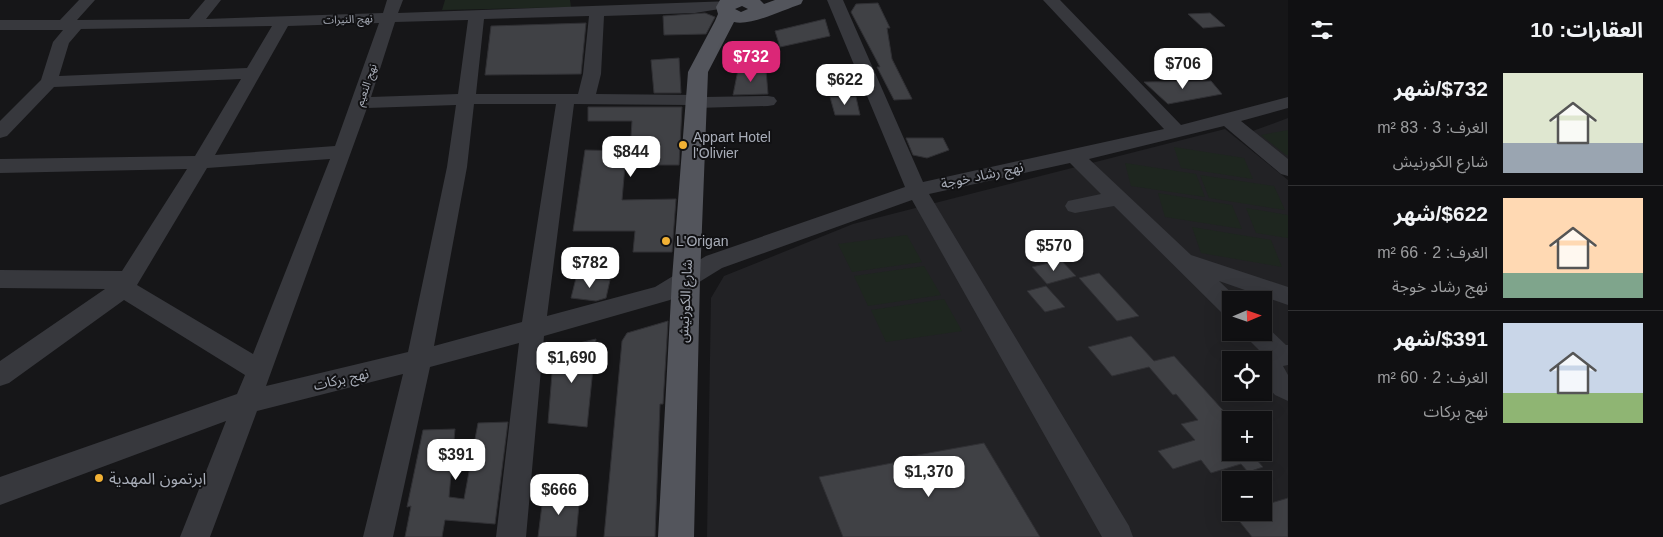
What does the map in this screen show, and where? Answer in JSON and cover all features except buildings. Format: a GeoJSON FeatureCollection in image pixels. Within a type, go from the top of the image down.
{"type":"FeatureCollection","features":[{"type":"Feature","properties":{"kind":"main road","name":"شارع الكورنيش"},"geometry":{"type":"LineString","coordinates":[[676,537],[686,279],[698,72],[704,57],[740,6],[794,0]]}},
{"type":"Feature","properties":{"kind":"street"},"geometry":{"type":"LineString","coordinates":[[0,132],[49,82],[61,42],[70,25],[88,0]]}},
{"type":"Feature","properties":{"kind":"street"},"geometry":{"type":"LineString","coordinates":[[193,24],[212,0]]}},
{"type":"Feature","properties":{"kind":"street","name":"نهج النعيم"},"geometry":{"type":"LineString","coordinates":[[195,537],[343,152],[395,0]]}},
{"type":"Feature","properties":{"kind":"street"},"geometry":{"type":"LineString","coordinates":[[834,0],[917,191],[1118,532]]}},
{"type":"Feature","properties":{"kind":"street"},"geometry":{"type":"LineString","coordinates":[[1051,0],[1177,131]]}},
{"type":"Feature","properties":{"kind":"street","name":"نهج النيرات"},"geometry":{"type":"LineString","coordinates":[[3,28],[477,16],[575,6],[596,11],[740,6]]}},
{"type":"Feature","properties":{"kind":"street"},"geometry":{"type":"LineString","coordinates":[[511,537],[533,329],[575,99],[592,74],[596,11]]}},
{"type":"Feature","properties":{"kind":"street"},"geometry":{"type":"LineString","coordinates":[[378,537],[419,360],[457,167],[477,16]]}},
{"type":"Feature","properties":{"kind":"street"},"geometry":{"type":"LineString","coordinates":[[0,375],[126,284],[201,162],[283,21]]}},
{"type":"Feature","properties":{"kind":"street"},"geometry":{"type":"LineString","coordinates":[[49,82],[252,73]]}},
{"type":"Feature","properties":{"kind":"street"},"geometry":{"type":"LineString","coordinates":[[360,103],[467,99],[697,102],[768,100]]}},
{"type":"Feature","properties":{"kind":"street","name":"نهج رشاد خوجة"},"geometry":{"type":"LineString","coordinates":[[686,279],[714,262],[944,183],[1074,156],[1288,102]]}},
{"type":"Feature","properties":{"kind":"street"},"geometry":{"type":"LineString","coordinates":[[1226,119],[1288,169]]}},
{"type":"Feature","properties":{"kind":"street"},"geometry":{"type":"LineString","coordinates":[[0,166],[201,162],[343,152]]}},
{"type":"Feature","properties":{"kind":"street"},"geometry":{"type":"LineString","coordinates":[[1074,156],[1222,298]]}},
{"type":"Feature","properties":{"kind":"street"},"geometry":{"type":"LineString","coordinates":[[1075,206],[1119,198]]}},
{"type":"Feature","properties":{"kind":"street"},"geometry":{"type":"LineString","coordinates":[[1185,261],[1288,296]]}},
{"type":"Feature","properties":{"kind":"street"},"geometry":{"type":"LineString","coordinates":[[0,279],[126,284],[259,371]]}},
{"type":"Feature","properties":{"kind":"street","name":"نهج بركات"},"geometry":{"type":"LineString","coordinates":[[4,496],[246,402],[419,360],[662,294],[686,279]]}},
{"type":"Feature","properties":{"kind":"street"},"geometry":{"type":"LineString","coordinates":[[1268,341],[1284,355],[1270,361],[1270,367],[1277,381],[1288,390]]}},
{"type":"Feature","properties":{"kind":"shaded area"},"geometry":{"type":"Polygon","coordinates":[[[445,0],[570,0],[571,7],[442,10],[445,0]]]}},
{"type":"Feature","properties":{"kind":"shaded area"},"geometry":{"type":"Polygon","coordinates":[[[1288,118],[1288,162],[1250,132],[1288,118]]]}},
{"type":"Feature","properties":{"kind":"shaded area"},"geometry":{"type":"Polygon","coordinates":[[[1225,129],[1288,180],[1288,537],[707,537],[711,298],[724,276],[853,224],[1225,129]]]}},
{"type":"Feature","properties":{"kind":"shaded area"},"geometry":{"type":"Polygon","coordinates":[[[1288,130],[1288,155],[1261,135],[1288,130]]]}},
{"type":"Feature","properties":{"kind":"shaded area"},"geometry":{"type":"Polygon","coordinates":[[[1174,147],[1244,158],[1253,179],[1181,168],[1174,147]]]}},
{"type":"Feature","properties":{"kind":"shaded area"},"geometry":{"type":"Polygon","coordinates":[[[1125,163],[1196,174],[1205,197],[1131,186],[1125,163]]]}},
{"type":"Feature","properties":{"kind":"shaded area"},"geometry":{"type":"Polygon","coordinates":[[[1200,175],[1274,186],[1285,210],[1209,198],[1200,175]]]}},
{"type":"Feature","properties":{"kind":"shaded area"},"geometry":{"type":"Polygon","coordinates":[[[1158,193],[1232,205],[1242,229],[1165,217],[1158,193]]]}},
{"type":"Feature","properties":{"kind":"shaded area"},"geometry":{"type":"Polygon","coordinates":[[[1246,208],[1288,215],[1288,238],[1256,233],[1246,208]]]}},
{"type":"Feature","properties":{"kind":"shaded area"},"geometry":{"type":"Polygon","coordinates":[[[1192,227],[1271,240],[1282,267],[1201,253],[1192,227]]]}},
{"type":"Feature","properties":{"kind":"shaded area"},"geometry":{"type":"Polygon","coordinates":[[[907,235],[922,262],[852,272],[838,244],[907,235]]]}},
{"type":"Feature","properties":{"kind":"shaded area"},"geometry":{"type":"Polygon","coordinates":[[[924,266],[941,295],[868,306],[854,276],[924,266]]]}},
{"type":"Feature","properties":{"kind":"shaded area"},"geometry":{"type":"Polygon","coordinates":[[[944,299],[962,331],[886,342],[871,310],[944,299]]]}},
{"type":"Feature","properties":{"kind":"place","name":"Appart Hotel l'Olivier"},"geometry":{"type":"Point","coordinates":[683,145]}},
{"type":"Feature","properties":{"kind":"place","name":"L'Origan"},"geometry":{"type":"Point","coordinates":[666,241]}},
{"type":"Feature","properties":{"kind":"place","name":"ابرتمون المهدية"},"geometry":{"type":"Point","coordinates":[99,478]}}]}
